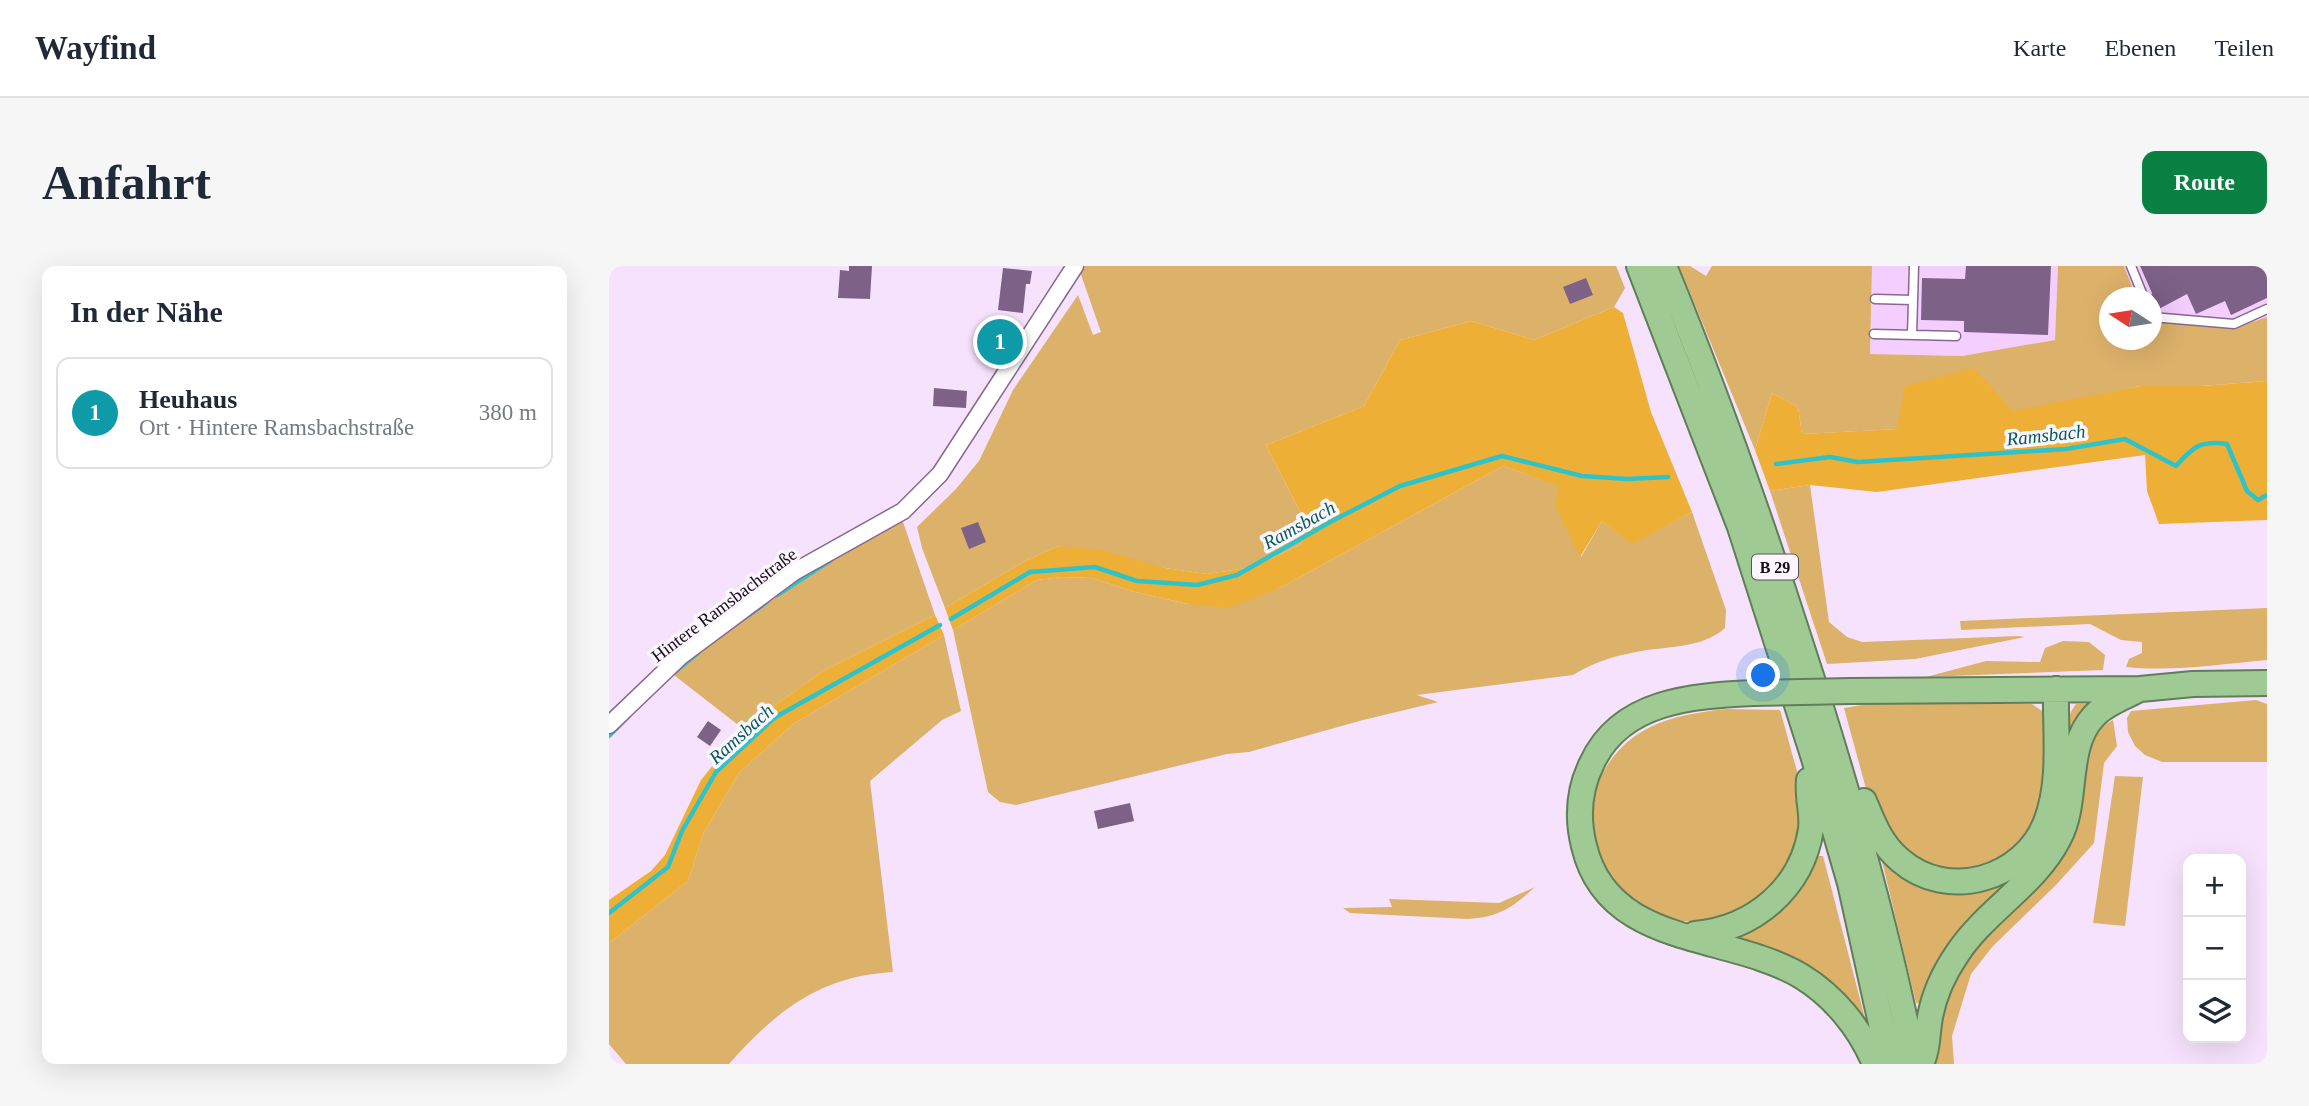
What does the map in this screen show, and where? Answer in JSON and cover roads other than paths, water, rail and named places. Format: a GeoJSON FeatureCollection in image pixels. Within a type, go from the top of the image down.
{"type":"FeatureCollection","features":[{"type":"Feature","properties":{"kind":"highway","name":"B 29"},"geometry":{"type":"LineString","coordinates":[[1639,266],[1740,527],[1813,755],[1850,883],[1890,1064]]}},
{"type":"Feature","properties":{"kind":"highway","name":"B 29"},"geometry":{"type":"LineString","coordinates":[[1664,266],[1702,359],[1779,577],[1843,776],[1873,880],[1914,1064]]}},
{"type":"Feature","properties":{"kind":"highway"},"geometry":{"type":"LineString","coordinates":[[2193,684],[2224,673],[2267,668]]}},
{"type":"Feature","properties":{"kind":"highway"},"geometry":{"type":"LineString","coordinates":[[1875,1064],[1849,1019],[1811,983],[1767,960],[1649,925],[1613,900],[1596,876],[1585,850],[1580,820],[1580,803],[1587,774],[1593,760],[1611,735],[1636,715],[1658,705],[1753,693],[2140,689],[2193,684],[2267,683]]}},
{"type":"Feature","properties":{"kind":"highway"},"geometry":{"type":"LineString","coordinates":[[1843,776],[1862,796],[1876,831],[1887,846],[1900,860],[1916,871],[1946,881],[1968,881],[1993,876],[2024,857],[2038,839],[2047,821],[2055,784],[2056,689]]}},
{"type":"Feature","properties":{"kind":"highway"},"geometry":{"type":"LineString","coordinates":[[1921,1064],[1926,1052],[1934,1000],[1955,957],[1971,933],[2048,856],[2059,839],[2066,824],[2078,750],[2086,727],[2104,707],[2140,689]]}},
{"type":"Feature","properties":{"kind":"highway"},"geometry":{"type":"LineString","coordinates":[[1677,933],[1708,933],[1738,924],[1766,908],[1788,886],[1808,843],[1812,811],[1808,785],[1813,755]]}},
{"type":"Feature","properties":{"kind":"street","name":"Hintere Ramsbachstraße"},"geometry":{"type":"LineString","coordinates":[[609,725],[681,656],[794,572],[903,511],[940,474],[1075,266]]}},
{"type":"Feature","properties":{"kind":"lane"},"geometry":{"type":"LineString","coordinates":[[1912,335],[1914,266]]}},
{"type":"Feature","properties":{"kind":"lane"},"geometry":{"type":"LineString","coordinates":[[2131,266],[2140,287]]}},
{"type":"Feature","properties":{"kind":"lane"},"geometry":{"type":"LineString","coordinates":[[1875,299],[1913,300]]}},
{"type":"Feature","properties":{"kind":"lane"},"geometry":{"type":"LineString","coordinates":[[2162,318],[2234,324],[2267,309]]}},
{"type":"Feature","properties":{"kind":"lane"},"geometry":{"type":"LineString","coordinates":[[1874,334],[1956,336]]}},
{"type":"Feature","properties":{"kind":"waterway","name":"Ramsbach"},"geometry":{"type":"LineString","coordinates":[[1776,464],[1830,457],[1858,462],[2066,449],[2125,439],[2176,466],[2198,446],[2218,443],[2227,444],[2247,491],[2258,500],[2267,495]]}},
{"type":"Feature","properties":{"kind":"waterway","name":"Ramsbach"},"geometry":{"type":"LineString","coordinates":[[951,619],[1030,572],[1095,567],[1137,581],[1197,585],[1237,575],[1400,486],[1502,456],[1582,476],[1627,479],[1668,477]]}},
{"type":"Feature","properties":{"kind":"waterway"},"geometry":{"type":"LineString","coordinates":[[777,595],[831,560]]}},
{"type":"Feature","properties":{"kind":"waterway"},"geometry":{"type":"LineString","coordinates":[[749,615],[767,602]]}},
{"type":"Feature","properties":{"kind":"waterway","name":"Ramsbach"},"geometry":{"type":"LineString","coordinates":[[609,913],[668,867],[682,831],[716,772],[774,718],[940,625]]}},
{"type":"Feature","properties":{"kind":"waterway"},"geometry":{"type":"LineString","coordinates":[[676,671],[699,652]]}},
{"type":"Feature","properties":{"kind":"waterway"},"geometry":{"type":"LineString","coordinates":[[609,736],[628,717]]}},
{"type":"Feature","properties":{"kind":"place","name":"Heuhaus"},"geometry":{"type":"Point","coordinates":[1000,342]}}]}
